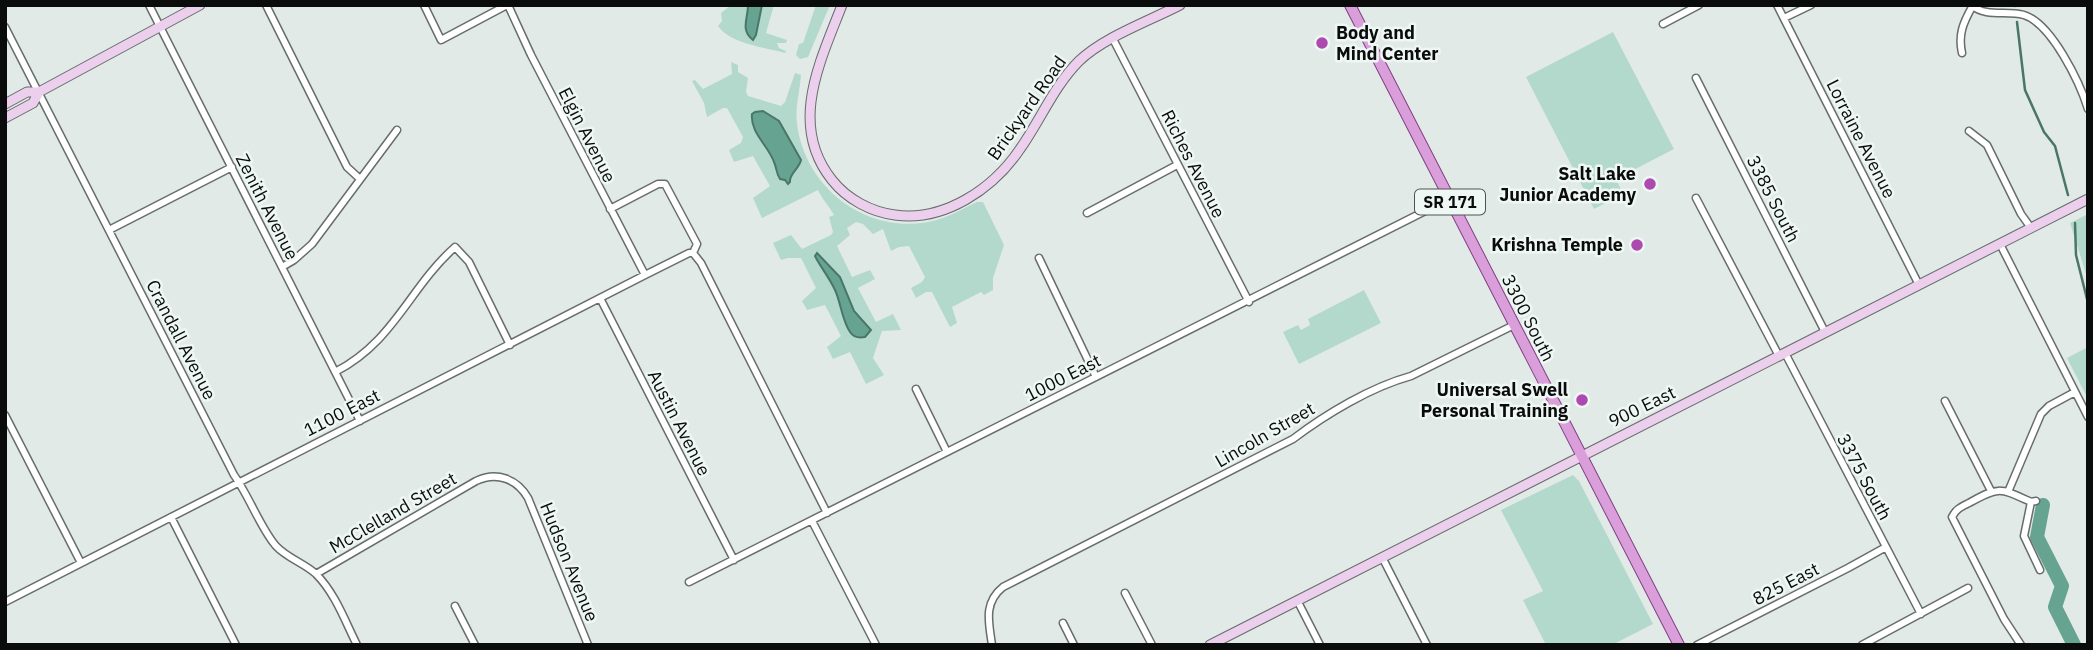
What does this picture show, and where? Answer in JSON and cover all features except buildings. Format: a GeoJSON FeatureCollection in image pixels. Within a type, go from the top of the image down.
{"type":"FeatureCollection","features":[{"type":"Feature","properties":{"kind":"main road","name":"3300 South"},"geometry":{"type":"LineString","coordinates":[[1350,5],[1679,645]]}},
{"type":"Feature","properties":{"kind":"street","name":"Zenith Avenue"},"geometry":{"type":"LineString","coordinates":[[149,5],[360,421]]}},
{"type":"Feature","properties":{"kind":"street"},"geometry":{"type":"LineString","coordinates":[[5,104],[27,92],[39,92],[200,5]]}},
{"type":"Feature","properties":{"kind":"street"},"geometry":{"type":"LineString","coordinates":[[266,5],[347,167],[360,179]]}},
{"type":"Feature","properties":{"kind":"street"},"geometry":{"type":"LineString","coordinates":[[424,5],[442,40],[508,5]]}},
{"type":"Feature","properties":{"kind":"street","name":"Elgin Avenue"},"geometry":{"type":"LineString","coordinates":[[508,5],[531,55],[645,275]]}},
{"type":"Feature","properties":{"kind":"street","name":"Brickyard Road"},"geometry":{"type":"LineString","coordinates":[[842,5],[813,85],[809,119],[814,148],[826,172],[848,195],[876,211],[903,216],[945,210],[991,181],[1019,151],[1074,66],[1091,51],[1113,39]]}},
{"type":"Feature","properties":{"kind":"street"},"geometry":{"type":"LineString","coordinates":[[1113,39],[1180,5]]}},
{"type":"Feature","properties":{"kind":"street"},"geometry":{"type":"LineString","coordinates":[[1663,24],[1699,5]]}},
{"type":"Feature","properties":{"kind":"street","name":"Lorraine Avenue"},"geometry":{"type":"LineString","coordinates":[[1777,5],[1919,285]]}},
{"type":"Feature","properties":{"kind":"street"},"geometry":{"type":"LineString","coordinates":[[1784,18],[1811,5]]}},
{"type":"Feature","properties":{"kind":"street"},"geometry":{"type":"LineString","coordinates":[[1962,53],[1959,41],[1961,29],[1972,6],[1987,13],[2022,15],[2040,25],[2062,54],[2088,109]]}},
{"type":"Feature","properties":{"kind":"street","name":"Crandall Avenue"},"geometry":{"type":"LineString","coordinates":[[5,27],[276,547],[316,574],[330,593],[357,645]]}},
{"type":"Feature","properties":{"kind":"street","name":"Riches Avenue"},"geometry":{"type":"LineString","coordinates":[[1113,39],[1249,302]]}},
{"type":"Feature","properties":{"kind":"street","name":"3385 South"},"geometry":{"type":"LineString","coordinates":[[1696,78],[1825,332]]}},
{"type":"Feature","properties":{"kind":"street"},"geometry":{"type":"LineString","coordinates":[[5,118],[33,103],[39,92]]}},
{"type":"Feature","properties":{"kind":"street"},"geometry":{"type":"LineString","coordinates":[[282,267],[312,244],[397,130]]}},
{"type":"Feature","properties":{"kind":"street"},"geometry":{"type":"LineString","coordinates":[[1969,131],[1987,145],[2021,214],[2031,228]]}},
{"type":"Feature","properties":{"kind":"street"},"geometry":{"type":"LineString","coordinates":[[1087,213],[1177,165]]}},
{"type":"Feature","properties":{"kind":"street"},"geometry":{"type":"LineString","coordinates":[[109,230],[232,167]]}},
{"type":"Feature","properties":{"kind":"street"},"geometry":{"type":"LineString","coordinates":[[610,209],[658,184],[665,184],[697,244],[693,253],[827,513]]}},
{"type":"Feature","properties":{"kind":"street","name":"3375 South"},"geometry":{"type":"LineString","coordinates":[[1696,198],[1921,614]]}},
{"type":"Feature","properties":{"kind":"street","name":"900 East"},"geometry":{"type":"LineString","coordinates":[[1210,645],[2088,199]]}},
{"type":"Feature","properties":{"kind":"street","name":"1000 East"},"geometry":{"type":"LineString","coordinates":[[689,582],[1449,200]]}},
{"type":"Feature","properties":{"kind":"street"},"geometry":{"type":"LineString","coordinates":[[2000,244],[2088,417]]}},
{"type":"Feature","properties":{"kind":"street"},"geometry":{"type":"LineString","coordinates":[[335,372],[354,362],[375,345],[440,261],[455,247],[468,262],[510,345]]}},
{"type":"Feature","properties":{"kind":"street","name":"1100 East"},"geometry":{"type":"LineString","coordinates":[[5,601],[693,253]]}},
{"type":"Feature","properties":{"kind":"street"},"geometry":{"type":"LineString","coordinates":[[1040,258],[1096,377]]}},
{"type":"Feature","properties":{"kind":"street","name":"Austin Avenue"},"geometry":{"type":"LineString","coordinates":[[600,298],[734,560]]}},
{"type":"Feature","properties":{"kind":"street","name":"Lincoln Street"},"geometry":{"type":"LineString","coordinates":[[992,645],[988,615],[990,604],[996,593],[1010,583],[1293,439],[1312,424],[1336,411],[1514,325]]}},
{"type":"Feature","properties":{"kind":"street"},"geometry":{"type":"LineString","coordinates":[[916,389],[947,452]]}},
{"type":"Feature","properties":{"kind":"street"},"geometry":{"type":"LineString","coordinates":[[2008,492],[2041,414],[2049,406],[2075,392]]}},
{"type":"Feature","properties":{"kind":"street"},"geometry":{"type":"LineString","coordinates":[[1945,401],[1991,491]]}},
{"type":"Feature","properties":{"kind":"street"},"geometry":{"type":"LineString","coordinates":[[5,415],[81,563]]}},
{"type":"Feature","properties":{"kind":"street","name":"McClelland Street"},"geometry":{"type":"LineString","coordinates":[[316,574],[485,477]]}},
{"type":"Feature","properties":{"kind":"street","name":"Hudson Avenue"},"geometry":{"type":"LineString","coordinates":[[485,477],[507,479],[526,494],[588,645]]}},
{"type":"Feature","properties":{"kind":"street"},"geometry":{"type":"LineString","coordinates":[[2019,644],[1953,520],[1956,510],[1991,491],[2008,492],[2034,501],[2024,537],[2040,570]]}},
{"type":"Feature","properties":{"kind":"street"},"geometry":{"type":"LineString","coordinates":[[171,517],[236,645]]}},
{"type":"Feature","properties":{"kind":"street"},"geometry":{"type":"LineString","coordinates":[[812,521],[876,645]]}},
{"type":"Feature","properties":{"kind":"street","name":"825 East"},"geometry":{"type":"LineString","coordinates":[[1697,645],[1886,547]]}},
{"type":"Feature","properties":{"kind":"street"},"geometry":{"type":"LineString","coordinates":[[1382,557],[1427,645]]}},
{"type":"Feature","properties":{"kind":"street"},"geometry":{"type":"LineString","coordinates":[[1862,645],[1968,589]]}},
{"type":"Feature","properties":{"kind":"street"},"geometry":{"type":"LineString","coordinates":[[1125,593],[1152,645]]}},
{"type":"Feature","properties":{"kind":"street"},"geometry":{"type":"LineString","coordinates":[[1297,600],[1320,645]]}},
{"type":"Feature","properties":{"kind":"street"},"geometry":{"type":"LineString","coordinates":[[455,606],[475,645]]}},
{"type":"Feature","properties":{"kind":"street"},"geometry":{"type":"LineString","coordinates":[[1063,623],[1074,645]]}},
{"type":"Feature","properties":{"kind":"shaded area"},"geometry":{"type":"Polygon","coordinates":[[[731,5],[774,5],[766,33],[787,40],[786,43],[777,43],[785,53],[748,44],[724,32],[718,26],[722,21],[721,13],[731,5]]]}},
{"type":"Feature","properties":{"kind":"shaded area"},"geometry":{"type":"Polygon","coordinates":[[[748,5],[762,5],[753,40],[746,28],[748,5]]]}},
{"type":"Feature","properties":{"kind":"shaded area"},"geometry":{"type":"Polygon","coordinates":[[[816,5],[830,5],[808,57],[800,59],[796,55],[799,44],[803,43],[816,5]]]}},
{"type":"Feature","properties":{"kind":"shaded area"},"geometry":{"type":"Polygon","coordinates":[[[1613,32],[1674,149],[1616,179],[1623,194],[1594,209],[1526,77],[1613,32]]]}},
{"type":"Feature","properties":{"kind":"shaded area"},"geometry":{"type":"Polygon","coordinates":[[[731,62],[738,65],[738,72],[748,78],[748,96],[781,106],[785,102],[795,73],[801,75],[797,123],[803,148],[814,171],[829,190],[848,205],[869,217],[893,223],[918,223],[943,218],[977,202],[983,202],[1004,245],[993,278],[993,290],[984,295],[981,292],[952,307],[957,323],[950,327],[932,292],[926,292],[916,298],[911,288],[925,277],[909,246],[891,251],[883,229],[873,234],[863,224],[856,222],[847,228],[850,235],[837,246],[852,277],[870,270],[875,279],[858,288],[876,322],[893,314],[901,330],[882,331],[873,358],[884,375],[866,384],[850,352],[833,359],[827,347],[841,336],[825,305],[807,310],[802,301],[816,288],[801,258],[781,260],[773,243],[791,235],[802,249],[831,235],[833,232],[829,217],[834,215],[818,190],[762,218],[753,198],[770,186],[753,156],[734,162],[729,150],[741,143],[743,137],[727,108],[707,117],[704,103],[692,81],[695,80],[703,89],[732,74],[731,62]]]}},
{"type":"Feature","properties":{"kind":"shaded area"},"geometry":{"type":"Polygon","coordinates":[[[763,111],[779,121],[801,160],[788,184],[780,179],[771,156],[756,133],[752,114],[763,111]]]}},
{"type":"Feature","properties":{"kind":"shaded area"},"geometry":{"type":"Polygon","coordinates":[[[2088,214],[2088,280],[2070,223],[2088,214]]]}},
{"type":"Feature","properties":{"kind":"shaded area"},"geometry":{"type":"Polygon","coordinates":[[[817,253],[840,277],[854,311],[871,330],[865,337],[855,336],[850,332],[835,290],[815,256],[817,253]]]}},
{"type":"Feature","properties":{"kind":"shaded area"},"geometry":{"type":"Polygon","coordinates":[[[1364,290],[1381,323],[1299,364],[1283,332],[1298,325],[1301,330],[1310,325],[1308,319],[1364,290]]]}},
{"type":"Feature","properties":{"kind":"shaded area"},"geometry":{"type":"Polygon","coordinates":[[[2088,347],[2088,399],[2067,358],[2088,347]]]}},
{"type":"Feature","properties":{"kind":"shaded area"},"geometry":{"type":"Polygon","coordinates":[[[1573,475],[1579,481],[1653,624],[1612,645],[1546,645],[1523,600],[1543,591],[1501,510],[1573,475]]]}},
{"type":"Feature","properties":{"kind":"waterway"},"geometry":{"type":"LineString","coordinates":[[2017,22],[2025,90],[2044,132],[2055,146],[2068,195]]}},
{"type":"Feature","properties":{"kind":"waterway"},"geometry":{"type":"LineString","coordinates":[[2075,223],[2076,255],[2088,303]]}},
{"type":"Feature","properties":{"kind":"waterway"},"geometry":{"type":"LineString","coordinates":[[2043,505],[2037,537],[2062,586],[2055,607],[2074,645]]}},
{"type":"Feature","properties":{"kind":"place","name":"Body and Mind Center"},"geometry":{"type":"Point","coordinates":[1322,43]}},
{"type":"Feature","properties":{"kind":"place","name":"Salt Lake Junior Academy"},"geometry":{"type":"Point","coordinates":[1650,184]}},
{"type":"Feature","properties":{"kind":"place","name":"Krishna Temple"},"geometry":{"type":"Point","coordinates":[1637,245]}},
{"type":"Feature","properties":{"kind":"place","name":"Universal Swell Personal Training"},"geometry":{"type":"Point","coordinates":[1582,400]}}]}
